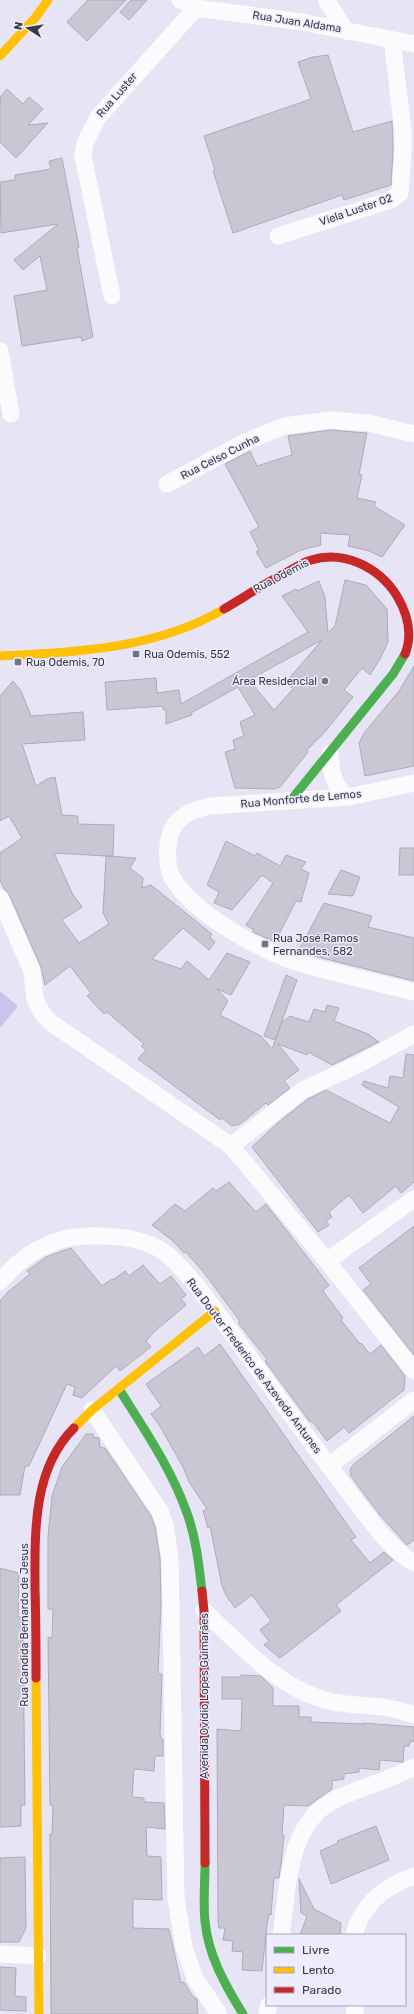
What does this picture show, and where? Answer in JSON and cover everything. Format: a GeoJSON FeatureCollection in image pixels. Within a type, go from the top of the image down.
{"type":"FeatureCollection","features":[{"type":"Feature","properties":{"kind":"street"},"geometry":{"type":"LineString","coordinates":[[0,56],[35,18],[48,0]]}},
{"type":"Feature","properties":{"kind":"street","name":"Rua Juan Aldama"},"geometry":{"type":"LineString","coordinates":[[180,0],[196,8],[302,22],[414,44]]}},
{"type":"Feature","properties":{"kind":"street"},"geometry":{"type":"LineString","coordinates":[[326,0],[346,31]]}},
{"type":"Feature","properties":{"kind":"street","name":"Rua Luster"},"geometry":{"type":"LineString","coordinates":[[112,296],[83,156],[85,143],[98,117],[196,8]]}},
{"type":"Feature","properties":{"kind":"street","name":"Viela Luster 02"},"geometry":{"type":"LineString","coordinates":[[278,236],[391,200],[400,192],[403,131],[392,40]]}},
{"type":"Feature","properties":{"kind":"street"},"geometry":{"type":"LineString","coordinates":[[0,351],[11,414]]}},
{"type":"Feature","properties":{"kind":"street","name":"Rua Celso Cunha"},"geometry":{"type":"LineString","coordinates":[[167,484],[245,442],[284,426],[330,420],[370,423],[414,434]]}},
{"type":"Feature","properties":{"kind":"street","name":"Rua Odemis"},"geometry":{"type":"LineString","coordinates":[[0,656],[55,652],[121,644],[162,636],[209,617],[282,574],[313,559],[334,557],[356,561],[376,571],[394,589],[405,608],[409,629],[407,649],[397,667],[330,754],[291,800]]}},
{"type":"Feature","properties":{"kind":"street"},"geometry":{"type":"LineString","coordinates":[[330,754],[331,771],[335,783],[348,797]]}},
{"type":"Feature","properties":{"kind":"street","name":"Rua Monforte de Lemos"},"geometry":{"type":"LineString","coordinates":[[414,783],[348,797],[210,806],[194,809],[181,816],[171,829],[166,859],[172,877],[188,897],[216,921],[251,942],[298,962],[414,992]]}},
{"type":"Feature","properties":{"kind":"street"},"geometry":{"type":"LineString","coordinates":[[0,898],[32,971],[35,999],[42,1013],[50,1022],[231,1146],[327,1261],[414,1371]]}},
{"type":"Feature","properties":{"kind":"street"},"geometry":{"type":"LineString","coordinates":[[231,1146],[302,1090],[359,1064],[414,1034]]}},
{"type":"Feature","properties":{"kind":"street"},"geometry":{"type":"LineString","coordinates":[[327,1261],[414,1199]]}},
{"type":"Feature","properties":{"kind":"street","name":"Rua Doutor Frederico de Azevedo Antunes"},"geometry":{"type":"LineString","coordinates":[[0,1282],[11,1268],[48,1244],[74,1238],[119,1238],[152,1245],[165,1252],[184,1272],[215,1311],[329,1466],[386,1540],[404,1557],[414,1563]]}},
{"type":"Feature","properties":{"kind":"street","name":"Rua Candida Bernardo de Jesus"},"geometry":{"type":"LineString","coordinates":[[39,2014],[35,1536],[40,1493],[51,1461],[71,1430],[92,1410],[215,1311]]}},
{"type":"Feature","properties":{"kind":"street","name":"Avenida Ovídio Lopes Guimarães"},"geometry":{"type":"LineString","coordinates":[[118,1389],[181,1498],[193,1531],[200,1571],[204,1611],[205,1921],[209,1947],[216,1967],[243,2014]]}},
{"type":"Feature","properties":{"kind":"street"},"geometry":{"type":"LineString","coordinates":[[329,1466],[414,1400]]}},
{"type":"Feature","properties":{"kind":"street"},"geometry":{"type":"LineString","coordinates":[[92,1410],[150,1494],[165,1525],[170,1558],[176,1899],[184,1947],[195,1978],[219,2014]]}},
{"type":"Feature","properties":{"kind":"street"},"geometry":{"type":"LineString","coordinates":[[204,1611],[287,1684],[311,1695],[333,1702],[395,1708],[414,1715]]}},
{"type":"Feature","properties":{"kind":"street"},"geometry":{"type":"LineString","coordinates":[[281,1934],[293,1856],[303,1829],[316,1813],[336,1799],[400,1775],[414,1767]]}},
{"type":"Feature","properties":{"kind":"street"},"geometry":{"type":"LineString","coordinates":[[354,1934],[356,1926],[364,1910],[376,1896],[396,1883],[414,1876]]}},
{"type":"Feature","properties":{"kind":"street"},"geometry":{"type":"LineString","coordinates":[[0,1954],[38,1956]]}},
{"type":"Feature","properties":{"kind":"shaded area"},"geometry":{"type":"Polygon","coordinates":[[[0,991],[18,1006],[0,1028],[0,991]]]}},
{"type":"Feature","properties":{"kind":"building"},"geometry":{"type":"Polygon","coordinates":[[[88,0],[126,0],[87,41],[67,22],[88,0]]]}},
{"type":"Feature","properties":{"kind":"building"},"geometry":{"type":"Polygon","coordinates":[[[131,0],[147,0],[129,20],[120,12],[131,0]]]}},
{"type":"Feature","properties":{"kind":"building"},"geometry":{"type":"Polygon","coordinates":[[[328,55],[353,132],[392,121],[393,151],[391,185],[344,200],[342,195],[233,233],[213,171],[215,170],[204,136],[311,99],[298,62],[313,57],[328,55]]]}},
{"type":"Feature","properties":{"kind":"building"},"geometry":{"type":"Polygon","coordinates":[[[7,89],[23,104],[29,97],[43,109],[28,125],[48,123],[16,158],[0,142],[0,97],[7,89]]]}},
{"type":"Feature","properties":{"kind":"building"},"geometry":{"type":"Polygon","coordinates":[[[62,158],[79,247],[77,248],[93,337],[82,341],[81,337],[22,346],[14,296],[47,290],[40,256],[23,270],[14,260],[58,224],[1,233],[0,182],[15,180],[15,175],[51,169],[49,161],[62,158]]]}},
{"type":"Feature","properties":{"kind":"building"},"geometry":{"type":"Polygon","coordinates":[[[330,430],[367,433],[359,474],[362,475],[357,498],[376,502],[374,506],[405,525],[382,557],[369,551],[348,546],[350,535],[320,533],[321,545],[301,550],[266,568],[256,552],[259,550],[250,532],[259,527],[225,464],[250,451],[257,466],[292,455],[288,436],[330,430]]]}},
{"type":"Feature","properties":{"kind":"building"},"geometry":{"type":"Polygon","coordinates":[[[345,580],[366,585],[387,609],[388,642],[370,675],[362,668],[344,690],[353,697],[324,733],[307,750],[308,752],[280,787],[274,789],[235,788],[225,752],[235,749],[233,740],[244,736],[240,722],[255,715],[238,687],[191,713],[192,715],[166,724],[166,710],[163,710],[163,706],[107,710],[105,682],[156,678],[157,693],[179,690],[181,704],[308,632],[282,596],[296,589],[297,591],[319,581],[325,597],[328,633],[335,626],[345,580]],[[322,640],[249,680],[274,710],[293,689],[286,682],[322,640]]]}},
{"type":"Feature","properties":{"kind":"building"},"geometry":{"type":"Polygon","coordinates":[[[414,666],[414,766],[365,776],[359,743],[364,733],[399,691],[414,666]]]}},
{"type":"Feature","properties":{"kind":"building"},"geometry":{"type":"Polygon","coordinates":[[[13,681],[21,691],[31,716],[83,712],[85,740],[22,744],[36,786],[47,779],[55,777],[62,815],[78,816],[78,824],[114,825],[113,856],[106,856],[136,858],[130,868],[143,878],[142,888],[151,885],[212,934],[210,937],[215,942],[209,950],[183,928],[152,959],[181,969],[187,961],[209,980],[227,953],[250,962],[231,995],[217,989],[228,1001],[220,1015],[261,1036],[272,1049],[282,1022],[290,1016],[309,1022],[314,1009],[325,1012],[327,1005],[339,1008],[334,1021],[368,1034],[379,1042],[332,1065],[308,1052],[307,1055],[278,1044],[299,1070],[284,1081],[290,1088],[268,1105],[266,1103],[240,1124],[232,1126],[222,1118],[220,1120],[138,1059],[146,1050],[141,1046],[144,1044],[107,1012],[104,1014],[87,996],[91,993],[70,966],[45,985],[41,967],[9,894],[4,889],[0,880],[0,853],[22,838],[9,816],[0,821],[0,696],[13,681]],[[54,853],[72,893],[82,907],[62,920],[79,943],[109,924],[103,913],[106,856],[54,853]]]}},
{"type":"Feature","properties":{"kind":"building"},"geometry":{"type":"Polygon","coordinates":[[[226,841],[255,856],[257,853],[280,866],[286,855],[306,862],[301,869],[309,873],[301,902],[296,901],[275,942],[253,932],[254,930],[246,925],[273,883],[262,875],[232,910],[214,903],[219,892],[207,885],[226,841]]]}},
{"type":"Feature","properties":{"kind":"building"},"geometry":{"type":"Polygon","coordinates":[[[400,848],[414,848],[414,875],[399,875],[400,848]]]}},
{"type":"Feature","properties":{"kind":"building"},"geometry":{"type":"Polygon","coordinates":[[[341,870],[360,877],[353,896],[328,894],[341,870]]]}},
{"type":"Feature","properties":{"kind":"building"},"geometry":{"type":"Polygon","coordinates":[[[324,903],[372,916],[368,927],[414,938],[414,981],[298,952],[324,903]]]}},
{"type":"Feature","properties":{"kind":"building"},"geometry":{"type":"Polygon","coordinates":[[[286,975],[297,980],[275,1040],[264,1036],[286,975]]]}},
{"type":"Feature","properties":{"kind":"building"},"geometry":{"type":"Polygon","coordinates":[[[406,1054],[414,1055],[414,1182],[401,1193],[396,1186],[363,1213],[349,1195],[329,1212],[332,1217],[326,1221],[329,1225],[318,1232],[252,1147],[281,1120],[308,1099],[326,1090],[390,1123],[399,1107],[362,1085],[364,1081],[388,1088],[390,1076],[403,1078],[406,1054]]]}},
{"type":"Feature","properties":{"kind":"building"},"geometry":{"type":"Polygon","coordinates":[[[229,1182],[256,1212],[266,1204],[329,1285],[323,1291],[343,1318],[341,1320],[360,1344],[361,1343],[370,1354],[381,1345],[405,1376],[404,1390],[349,1433],[344,1427],[327,1441],[312,1421],[310,1422],[265,1361],[267,1359],[239,1324],[239,1320],[205,1274],[186,1252],[184,1253],[173,1241],[152,1225],[175,1204],[185,1211],[213,1188],[216,1191],[229,1182]]]}},
{"type":"Feature","properties":{"kind":"building"},"geometry":{"type":"Polygon","coordinates":[[[414,1226],[414,1355],[363,1290],[371,1284],[359,1268],[414,1226]]]}},
{"type":"Feature","properties":{"kind":"building"},"geometry":{"type":"Polygon","coordinates":[[[71,1248],[102,1286],[125,1271],[129,1276],[143,1265],[160,1284],[171,1276],[186,1295],[181,1299],[186,1305],[154,1332],[146,1341],[151,1347],[120,1371],[116,1366],[82,1398],[73,1395],[75,1387],[67,1384],[29,1466],[25,1466],[20,1495],[0,1495],[0,1301],[8,1292],[30,1274],[27,1271],[46,1257],[71,1248]]]}},
{"type":"Feature","properties":{"kind":"building"},"geometry":{"type":"Polygon","coordinates":[[[220,1344],[356,1537],[351,1540],[370,1563],[384,1552],[393,1560],[336,1605],[341,1611],[280,1658],[264,1645],[269,1641],[260,1630],[271,1621],[252,1595],[235,1608],[226,1595],[222,1586],[210,1526],[208,1528],[203,1511],[207,1509],[189,1482],[184,1469],[160,1426],[151,1414],[161,1406],[146,1384],[198,1347],[204,1356],[220,1344]]]}},
{"type":"Feature","properties":{"kind":"building"},"geometry":{"type":"Polygon","coordinates":[[[414,1416],[414,1540],[407,1545],[380,1515],[351,1476],[350,1470],[353,1465],[414,1416]]]}},
{"type":"Feature","properties":{"kind":"building"},"geometry":{"type":"Polygon","coordinates":[[[86,1434],[93,1434],[93,1437],[99,1438],[100,1447],[105,1448],[151,1516],[155,1527],[160,1559],[161,1604],[158,1674],[162,1674],[160,1733],[161,1739],[163,1739],[163,1756],[155,1756],[154,1771],[134,1769],[132,1797],[144,1798],[144,1802],[164,1803],[165,1829],[146,1827],[147,1856],[161,1857],[162,1900],[133,1899],[133,1928],[169,1929],[181,1983],[184,1982],[193,1997],[197,1999],[198,2014],[51,2014],[50,1834],[52,1834],[53,1805],[50,1805],[48,1637],[52,1638],[53,1609],[48,1609],[48,1536],[52,1496],[62,1467],[86,1434]]]}},
{"type":"Feature","properties":{"kind":"building"},"geometry":{"type":"Polygon","coordinates":[[[0,1568],[19,1573],[18,1617],[21,1617],[21,1636],[23,1636],[25,1805],[21,1805],[21,1826],[0,1827],[0,1568]]]}},
{"type":"Feature","properties":{"kind":"building"},"geometry":{"type":"Polygon","coordinates":[[[241,1675],[261,1676],[273,1688],[273,1706],[299,1706],[299,1717],[311,1717],[311,1722],[363,1723],[414,1727],[414,1741],[410,1742],[409,1746],[404,1746],[403,1762],[380,1760],[379,1770],[359,1768],[359,1772],[344,1774],[344,1779],[332,1781],[332,1789],[308,1806],[284,1805],[282,1835],[284,1835],[281,1864],[279,1878],[274,1878],[271,1915],[269,1914],[267,1925],[262,1971],[242,1970],[243,1952],[232,1951],[233,1941],[223,1940],[225,1928],[219,1928],[218,1920],[217,1729],[241,1731],[242,1699],[222,1699],[222,1677],[241,1677],[241,1675]]]}},
{"type":"Feature","properties":{"kind":"building"},"geometry":{"type":"Polygon","coordinates":[[[376,1826],[389,1860],[331,1884],[320,1851],[338,1843],[337,1841],[376,1826]]]}},
{"type":"Feature","properties":{"kind":"building"},"geometry":{"type":"Polygon","coordinates":[[[25,1857],[26,1928],[19,1942],[0,1942],[0,1858],[25,1857]]]}},
{"type":"Feature","properties":{"kind":"building"},"geometry":{"type":"Polygon","coordinates":[[[299,1879],[314,1909],[341,1923],[340,1934],[300,1934],[307,1916],[301,1913],[299,1879]]]}},
{"type":"Feature","properties":{"kind":"building"},"geometry":{"type":"Polygon","coordinates":[[[0,1967],[16,1968],[15,1996],[26,1997],[26,2011],[0,2010],[0,1967]]]}},
{"type":"Feature","properties":{"kind":"traffic: fast"},"geometry":{"type":"LineString","coordinates":[[291,800],[393,674],[405,654]]}},
{"type":"Feature","properties":{"kind":"traffic: fast"},"geometry":{"type":"LineString","coordinates":[[119,1389],[156,1449],[181,1496],[193,1532],[202,1591]]}},
{"type":"Feature","properties":{"kind":"traffic: fast"},"geometry":{"type":"LineString","coordinates":[[205,1863],[204,1914],[210,1946],[218,1969],[243,2014]]}},
{"type":"Feature","properties":{"kind":"traffic: slow"},"geometry":{"type":"LineString","coordinates":[[0,56],[35,18],[48,0]]}},
{"type":"Feature","properties":{"kind":"traffic: slow"},"geometry":{"type":"LineString","coordinates":[[0,656],[87,650],[144,640],[171,633],[224,609]]}},
{"type":"Feature","properties":{"kind":"traffic: slow"},"geometry":{"type":"LineString","coordinates":[[74,1428],[92,1410],[215,1311]]}},
{"type":"Feature","properties":{"kind":"traffic: slow"},"geometry":{"type":"LineString","coordinates":[[36,1678],[39,2014]]}},
{"type":"Feature","properties":{"kind":"traffic: jam"},"geometry":{"type":"LineString","coordinates":[[224,609],[305,562],[323,557],[348,559],[371,569],[381,577],[397,596],[404,609],[409,631],[409,639],[405,654]]}},
{"type":"Feature","properties":{"kind":"traffic: jam"},"geometry":{"type":"LineString","coordinates":[[36,1678],[35,1547],[39,1504],[43,1483],[50,1463],[60,1445],[74,1428]]}},
{"type":"Feature","properties":{"kind":"traffic: jam"},"geometry":{"type":"LineString","coordinates":[[202,1591],[204,1611],[205,1863]]}},
{"type":"Feature","properties":{"kind":"place","name":"Rua Odemis, 552"},"geometry":{"type":"Point","coordinates":[136,654]}},
{"type":"Feature","properties":{"kind":"place","name":"Rua Odemis, 70"},"geometry":{"type":"Point","coordinates":[18,662]}},
{"type":"Feature","properties":{"kind":"place","name":"Área Residencial"},"geometry":{"type":"Point","coordinates":[325,681]}},
{"type":"Feature","properties":{"kind":"place","name":"Rua José Ramos Fernandes, 582"},"geometry":{"type":"Point","coordinates":[265,944]}}]}
